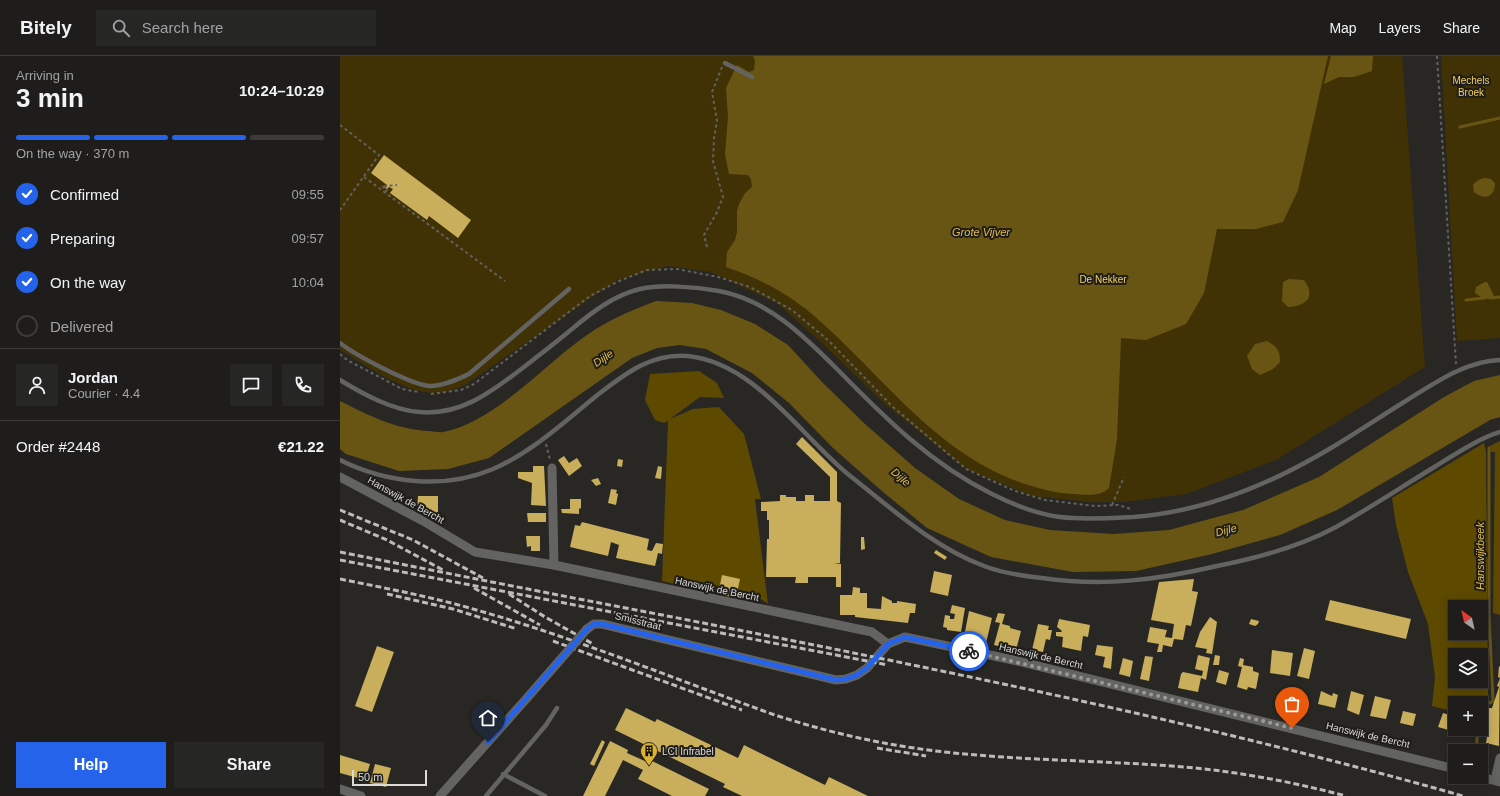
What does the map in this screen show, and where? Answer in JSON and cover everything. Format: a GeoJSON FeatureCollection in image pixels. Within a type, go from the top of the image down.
{"type":"FeatureCollection","features":[{"type":"Feature","properties":{"kind":"street"},"geometry":{"type":"LineString","coordinates":[[552,468],[554,565]]}},
{"type":"Feature","properties":{"kind":"street","name":"Hanswijk de Bercht"},"geometry":{"type":"LineString","coordinates":[[340,477],[423,521],[475,552],[554,565],[872,632],[888,644],[905,637],[997,657],[1448,766]]}},
{"type":"Feature","properties":{"kind":"street","name":"Smisstraat"},"geometry":{"type":"LineString","coordinates":[[440,796],[587,629],[594,624],[602,624],[836,680],[846,679],[862,672],[888,644]]}},
{"type":"Feature","properties":{"kind":"street"},"geometry":{"type":"LineString","coordinates":[[1497,781],[1500,758]]}},
{"type":"Feature","properties":{"kind":"street"},"geometry":{"type":"LineString","coordinates":[[340,789],[361,796]]}},
{"type":"Feature","properties":{"kind":"lane"},"geometry":{"type":"LineString","coordinates":[[725,63],[752,77]]}},
{"type":"Feature","properties":{"kind":"lane"},"geometry":{"type":"LineString","coordinates":[[340,380],[364,395],[396,406],[417,412],[443,412],[469,405],[494,390],[591,314],[615,298],[638,289],[661,287],[716,290],[737,295],[754,302],[780,318],[804,336],[894,426],[916,446],[954,473],[1008,502],[1034,512],[1063,517],[1099,518],[1172,513],[1250,490],[1286,473],[1328,450],[1457,371],[1474,364],[1500,360]]}},
{"type":"Feature","properties":{"kind":"lane"},"geometry":{"type":"LineString","coordinates":[[340,343],[402,378],[418,384],[431,386],[450,382],[469,374],[569,289]]}},
{"type":"Feature","properties":{"kind":"lane"},"geometry":{"type":"LineString","coordinates":[[340,460],[354,467],[397,479],[420,482],[444,481],[473,477],[494,469],[519,455],[628,372],[645,363],[665,357],[687,356],[712,361],[732,370],[765,395],[839,467],[926,535],[955,554],[986,567],[1025,576],[1060,581],[1095,583],[1130,582],[1170,577],[1253,559],[1298,544],[1332,529],[1450,457],[1489,435],[1500,432]]}},
{"type":"Feature","properties":{"kind":"lane"},"geometry":{"type":"LineString","coordinates":[[486,796],[503,774],[546,725],[557,708]]}},
{"type":"Feature","properties":{"kind":"lane"},"geometry":{"type":"LineString","coordinates":[[503,774],[544,796]]}},
{"type":"Feature","properties":{"kind":"path"},"geometry":{"type":"LineString","coordinates":[[1436,56],[1457,371]]}},
{"type":"Feature","properties":{"kind":"path"},"geometry":{"type":"LineString","coordinates":[[707,247],[704,235],[717,212],[723,197],[713,161],[714,138],[717,121],[712,92],[721,68],[725,63]]}},
{"type":"Feature","properties":{"kind":"path"},"geometry":{"type":"LineString","coordinates":[[340,125],[379,155],[340,210]]}},
{"type":"Feature","properties":{"kind":"path"},"geometry":{"type":"LineString","coordinates":[[364,177],[505,281]]}},
{"type":"Feature","properties":{"kind":"path"},"geometry":{"type":"LineString","coordinates":[[385,192],[387,190],[382,186],[383,185],[387,187],[397,185]]}},
{"type":"Feature","properties":{"kind":"path"},"geometry":{"type":"LineString","coordinates":[[544,437],[552,468]]}},
{"type":"Feature","properties":{"kind":"path"},"geometry":{"type":"LineString","coordinates":[[1112,505],[1124,476]]}},
{"type":"Feature","properties":{"kind":"green space","name":"De Nekker"},"geometry":{"type":"Polygon","coordinates":[[[340,56],[1402,56],[1425,367],[1276,460],[1186,494],[1123,502],[1090,502],[1032,496],[966,469],[885,404],[821,342],[777,303],[711,272],[667,266],[617,280],[465,385],[441,393],[425,392],[413,389],[387,378],[340,350],[340,56]]]}},
{"type":"Feature","properties":{"kind":"green space","name":"Mechels Broek"},"geometry":{"type":"Polygon","coordinates":[[[1441,56],[1500,56],[1500,338],[1457,341],[1441,56]]]}},
{"type":"Feature","properties":{"kind":"shaded area"},"geometry":{"type":"Polygon","coordinates":[[[699,371],[717,383],[724,398],[700,397],[670,419],[693,409],[719,407],[744,434],[761,499],[755,499],[768,604],[751,592],[698,589],[662,581],[668,421],[664,423],[655,420],[645,400],[650,374],[699,371]]]}},
{"type":"Feature","properties":{"kind":"shaded area"},"geometry":{"type":"Polygon","coordinates":[[[1500,441],[1500,615],[1493,613],[1495,452],[1491,452],[1490,446],[1500,441]]]}},
{"type":"Feature","properties":{"kind":"shaded area"},"geometry":{"type":"Polygon","coordinates":[[[1484,443],[1486,452],[1487,600],[1448,600],[1448,640],[1488,640],[1488,648],[1448,648],[1448,688],[1488,688],[1488,696],[1448,696],[1448,710],[1432,706],[1435,677],[1428,624],[1408,572],[1396,525],[1392,498],[1484,443]]]}},
{"type":"Feature","properties":{"kind":"water","name":"Grote Vijver"},"geometry":{"type":"Polygon","coordinates":[[[753,56],[1328,56],[1298,190],[1283,222],[1256,229],[1217,229],[1204,293],[1186,324],[1146,340],[1121,338],[1117,439],[1109,488],[1101,493],[1091,495],[1060,493],[1025,484],[993,471],[964,453],[937,433],[911,410],[838,338],[803,307],[772,287],[750,276],[726,267],[727,252],[735,240],[737,232],[737,211],[739,204],[745,193],[752,187],[751,179],[748,175],[729,174],[725,154],[728,117],[726,88],[737,65],[749,72],[754,70],[755,61],[753,56]]]}},
{"type":"Feature","properties":{"kind":"water"},"geometry":{"type":"Polygon","coordinates":[[[1331,56],[1373,56],[1372,71],[1354,77],[1339,77],[1324,84],[1331,56]]]}},
{"type":"Feature","properties":{"kind":"water"},"geometry":{"type":"Polygon","coordinates":[[[1485,178],[1491,179],[1495,183],[1495,188],[1491,194],[1485,197],[1474,192],[1473,185],[1478,180],[1485,178]]]}},
{"type":"Feature","properties":{"kind":"water"},"geometry":{"type":"Polygon","coordinates":[[[1289,279],[1304,280],[1308,286],[1308,299],[1300,305],[1288,307],[1282,301],[1283,282],[1289,279]]]}},
{"type":"Feature","properties":{"kind":"water"},"geometry":{"type":"Polygon","coordinates":[[[1487,282],[1494,296],[1493,298],[1484,299],[1475,293],[1476,287],[1487,282]]]}},
{"type":"Feature","properties":{"kind":"water","name":"Dijle"},"geometry":{"type":"Polygon","coordinates":[[[656,301],[692,303],[721,310],[755,324],[788,345],[822,382],[865,424],[915,468],[959,499],[1005,520],[1050,530],[1114,534],[1169,530],[1243,510],[1319,477],[1444,397],[1474,381],[1500,375],[1500,417],[1490,420],[1337,510],[1280,535],[1212,554],[1136,571],[1073,572],[991,557],[927,528],[833,448],[789,403],[752,373],[706,349],[680,345],[657,348],[632,358],[489,458],[448,469],[399,471],[346,454],[340,449],[340,401],[372,417],[405,428],[441,432],[463,426],[484,416],[503,403],[578,341],[596,329],[633,310],[656,301]]]}},
{"type":"Feature","properties":{"kind":"water"},"geometry":{"type":"Polygon","coordinates":[[[1267,341],[1277,349],[1280,362],[1273,369],[1260,375],[1252,369],[1247,356],[1255,344],[1267,341]]]}},
{"type":"Feature","properties":{"kind":"building"},"geometry":{"type":"Polygon","coordinates":[[[384,155],[471,220],[458,238],[429,216],[427,220],[390,193],[393,189],[389,187],[387,189],[385,188],[387,185],[371,173],[384,155]]]}},
{"type":"Feature","properties":{"kind":"building"},"geometry":{"type":"Polygon","coordinates":[[[802,437],[837,472],[837,501],[841,503],[840,563],[834,563],[841,564],[841,587],[836,587],[836,577],[808,577],[808,583],[795,583],[796,577],[766,577],[769,520],[767,520],[767,511],[761,511],[761,502],[780,501],[780,495],[786,495],[786,497],[796,497],[796,501],[805,501],[805,495],[814,495],[814,501],[830,501],[830,477],[796,444],[802,437]]]}},
{"type":"Feature","properties":{"kind":"building"},"geometry":{"type":"Polygon","coordinates":[[[564,456],[569,463],[577,458],[582,466],[569,476],[558,460],[564,456]]]}},
{"type":"Feature","properties":{"kind":"building"},"geometry":{"type":"Polygon","coordinates":[[[618,459],[623,460],[622,467],[617,466],[618,459]]]}},
{"type":"Feature","properties":{"kind":"building"},"geometry":{"type":"Polygon","coordinates":[[[533,466],[544,466],[546,506],[531,505],[532,483],[518,478],[518,472],[533,472],[533,466]]]}},
{"type":"Feature","properties":{"kind":"building"},"geometry":{"type":"Polygon","coordinates":[[[658,466],[662,467],[661,479],[655,478],[658,466]]]}},
{"type":"Feature","properties":{"kind":"building"},"geometry":{"type":"Polygon","coordinates":[[[598,478],[601,484],[596,486],[591,480],[598,478]]]}},
{"type":"Feature","properties":{"kind":"building"},"geometry":{"type":"Polygon","coordinates":[[[611,489],[617,490],[616,493],[618,494],[616,505],[608,503],[611,489]]]}},
{"type":"Feature","properties":{"kind":"building"},"geometry":{"type":"Polygon","coordinates":[[[418,496],[438,496],[438,518],[428,518],[417,510],[418,496]]]}},
{"type":"Feature","properties":{"kind":"building"},"geometry":{"type":"Polygon","coordinates":[[[570,499],[581,499],[579,514],[562,513],[561,509],[570,509],[570,499]]]}},
{"type":"Feature","properties":{"kind":"building"},"geometry":{"type":"Polygon","coordinates":[[[527,513],[546,513],[546,522],[528,522],[527,513]]]}},
{"type":"Feature","properties":{"kind":"building"},"geometry":{"type":"Polygon","coordinates":[[[582,522],[649,539],[647,550],[652,551],[656,543],[663,544],[662,554],[658,553],[655,566],[616,558],[619,545],[611,542],[608,556],[570,547],[575,525],[580,526],[582,522]]]}},
{"type":"Feature","properties":{"kind":"building"},"geometry":{"type":"Polygon","coordinates":[[[526,536],[540,536],[540,551],[531,551],[531,546],[527,547],[526,536]]]}},
{"type":"Feature","properties":{"kind":"building"},"geometry":{"type":"Polygon","coordinates":[[[861,537],[864,537],[865,549],[861,550],[861,537]]]}},
{"type":"Feature","properties":{"kind":"building"},"geometry":{"type":"Polygon","coordinates":[[[936,550],[947,557],[945,560],[934,553],[936,550]]]}},
{"type":"Feature","properties":{"kind":"building"},"geometry":{"type":"Polygon","coordinates":[[[934,571],[952,575],[948,596],[930,592],[934,571]]]}},
{"type":"Feature","properties":{"kind":"building"},"geometry":{"type":"Polygon","coordinates":[[[722,575],[740,579],[736,598],[718,594],[722,575]]]}},
{"type":"Feature","properties":{"kind":"building"},"geometry":{"type":"Polygon","coordinates":[[[1194,579],[1192,591],[1198,592],[1191,626],[1186,625],[1183,640],[1174,639],[1172,647],[1163,645],[1162,652],[1157,652],[1159,644],[1147,642],[1150,627],[1167,630],[1165,637],[1172,638],[1174,624],[1151,620],[1159,582],[1194,579]]]}},
{"type":"Feature","properties":{"kind":"building"},"geometry":{"type":"Polygon","coordinates":[[[853,587],[860,588],[860,593],[867,593],[867,608],[881,609],[882,596],[892,601],[892,603],[897,603],[897,601],[916,604],[915,613],[910,613],[908,623],[855,617],[855,615],[840,615],[840,595],[852,595],[853,587]]]}},
{"type":"Feature","properties":{"kind":"building"},"geometry":{"type":"Polygon","coordinates":[[[1330,600],[1411,619],[1406,639],[1325,620],[1330,600]]]}},
{"type":"Feature","properties":{"kind":"building"},"geometry":{"type":"Polygon","coordinates":[[[952,605],[965,608],[961,632],[947,630],[947,628],[943,627],[945,615],[950,616],[950,619],[954,619],[955,614],[950,613],[952,605]]]}},
{"type":"Feature","properties":{"kind":"building"},"geometry":{"type":"Polygon","coordinates":[[[969,611],[992,618],[986,643],[964,637],[969,611]]]}},
{"type":"Feature","properties":{"kind":"building"},"geometry":{"type":"Polygon","coordinates":[[[998,613],[1005,614],[1002,624],[1021,631],[1016,650],[994,645],[1000,623],[995,622],[998,613]]]}},
{"type":"Feature","properties":{"kind":"building"},"geometry":{"type":"Polygon","coordinates":[[[1210,617],[1217,622],[1212,654],[1206,653],[1207,649],[1195,647],[1200,632],[1210,617]]]}},
{"type":"Feature","properties":{"kind":"building"},"geometry":{"type":"Polygon","coordinates":[[[1059,619],[1090,625],[1088,637],[1083,636],[1081,651],[1062,647],[1063,637],[1056,636],[1056,632],[1062,631],[1057,627],[1059,619]]]}},
{"type":"Feature","properties":{"kind":"building"},"geometry":{"type":"Polygon","coordinates":[[[1251,619],[1259,621],[1258,624],[1255,626],[1249,624],[1251,619]]]}},
{"type":"Feature","properties":{"kind":"building"},"geometry":{"type":"Polygon","coordinates":[[[1038,624],[1049,626],[1048,630],[1052,630],[1050,640],[1046,639],[1043,652],[1032,650],[1038,624]]]}},
{"type":"Feature","properties":{"kind":"building"},"geometry":{"type":"Polygon","coordinates":[[[1097,645],[1113,647],[1111,669],[1103,667],[1105,657],[1095,655],[1097,645]]]}},
{"type":"Feature","properties":{"kind":"building"},"geometry":{"type":"Polygon","coordinates":[[[377,646],[394,652],[372,712],[355,706],[377,646]]]}},
{"type":"Feature","properties":{"kind":"building"},"geometry":{"type":"Polygon","coordinates":[[[1304,648],[1315,651],[1309,679],[1297,676],[1304,648]]]}},
{"type":"Feature","properties":{"kind":"building"},"geometry":{"type":"Polygon","coordinates":[[[1272,650],[1293,653],[1290,676],[1270,673],[1272,650]]]}},
{"type":"Feature","properties":{"kind":"building"},"geometry":{"type":"Polygon","coordinates":[[[1198,655],[1210,658],[1206,680],[1201,678],[1198,692],[1178,688],[1181,674],[1183,672],[1202,676],[1203,671],[1195,669],[1198,655]]]}},
{"type":"Feature","properties":{"kind":"building"},"geometry":{"type":"Polygon","coordinates":[[[1215,655],[1220,656],[1219,665],[1213,665],[1215,655]]]}},
{"type":"Feature","properties":{"kind":"building"},"geometry":{"type":"Polygon","coordinates":[[[1145,656],[1153,657],[1149,681],[1140,679],[1145,656]]]}},
{"type":"Feature","properties":{"kind":"building"},"geometry":{"type":"Polygon","coordinates":[[[1123,658],[1133,661],[1130,677],[1119,674],[1123,658]]]}},
{"type":"Feature","properties":{"kind":"building"},"geometry":{"type":"Polygon","coordinates":[[[1240,658],[1244,659],[1243,665],[1253,667],[1253,671],[1259,673],[1256,689],[1248,687],[1247,690],[1237,687],[1242,667],[1238,666],[1240,658]]]}},
{"type":"Feature","properties":{"kind":"building"},"geometry":{"type":"Polygon","coordinates":[[[1499,666],[1500,667],[1500,678],[1498,677],[1499,666]]]}},
{"type":"Feature","properties":{"kind":"building"},"geometry":{"type":"Polygon","coordinates":[[[1219,670],[1229,673],[1226,685],[1216,682],[1219,670]]]}},
{"type":"Feature","properties":{"kind":"building"},"geometry":{"type":"Polygon","coordinates":[[[1500,678],[1499,746],[1486,743],[1488,736],[1488,708],[1492,708],[1499,687],[1497,686],[1500,678]]]}},
{"type":"Feature","properties":{"kind":"building"},"geometry":{"type":"Polygon","coordinates":[[[1321,691],[1332,696],[1333,693],[1338,695],[1335,708],[1318,704],[1321,691]]]}},
{"type":"Feature","properties":{"kind":"building"},"geometry":{"type":"Polygon","coordinates":[[[1351,691],[1364,695],[1359,715],[1347,710],[1351,691]]]}},
{"type":"Feature","properties":{"kind":"building"},"geometry":{"type":"Polygon","coordinates":[[[1375,696],[1391,700],[1386,719],[1370,716],[1375,696]]]}},
{"type":"Feature","properties":{"kind":"building"},"geometry":{"type":"Polygon","coordinates":[[[626,708],[655,722],[657,719],[738,758],[744,745],[825,785],[829,777],[868,796],[742,796],[723,787],[725,784],[615,730],[626,708]]]}},
{"type":"Feature","properties":{"kind":"building"},"geometry":{"type":"Polygon","coordinates":[[[1403,711],[1416,714],[1413,726],[1400,723],[1403,711]]]}},
{"type":"Feature","properties":{"kind":"building"},"geometry":{"type":"Polygon","coordinates":[[[1443,713],[1448,714],[1448,730],[1438,727],[1443,713]]]}},
{"type":"Feature","properties":{"kind":"building"},"geometry":{"type":"Polygon","coordinates":[[[602,740],[605,742],[594,766],[590,764],[602,740]]]}},
{"type":"Feature","properties":{"kind":"building","name":"LCI Infrabel"},"geometry":{"type":"Polygon","coordinates":[[[610,741],[628,750],[627,753],[647,762],[648,759],[709,789],[705,796],[672,796],[638,779],[643,770],[623,760],[605,796],[583,796],[610,741]]]}},
{"type":"Feature","properties":{"kind":"building"},"geometry":{"type":"Polygon","coordinates":[[[340,755],[370,764],[365,780],[340,773],[340,755]]]}},
{"type":"Feature","properties":{"kind":"building"},"geometry":{"type":"Polygon","coordinates":[[[375,764],[391,768],[386,787],[370,783],[375,764]]]}},
{"type":"Feature","properties":{"kind":"waterway"},"geometry":{"type":"LineString","coordinates":[[1460,127],[1500,118]]}},
{"type":"Feature","properties":{"kind":"waterway"},"geometry":{"type":"LineString","coordinates":[[1490,298],[1500,297]]}},
{"type":"Feature","properties":{"kind":"waterway"},"geometry":{"type":"LineString","coordinates":[[1466,300],[1484,298]]}},
{"type":"Feature","properties":{"kind":"waterway","name":"Hanswijkbeek"},"geometry":{"type":"LineString","coordinates":[[1488,703],[1493,701],[1489,614],[1489,448]]}},
{"type":"Feature","properties":{"kind":"waterway","name":"Hanswijkbeek"},"geometry":{"type":"LineString","coordinates":[[1477,736],[1477,744]]}},
{"type":"Feature","properties":{"kind":"railway"},"geometry":{"type":"LineString","coordinates":[[340,510],[413,540],[483,578]]}},
{"type":"Feature","properties":{"kind":"railway"},"geometry":{"type":"LineString","coordinates":[[340,520],[387,540],[443,570]]}},
{"type":"Feature","properties":{"kind":"railway"},"geometry":{"type":"LineString","coordinates":[[340,552],[961,675],[1163,719],[1263,743],[1463,796]]}},
{"type":"Feature","properties":{"kind":"railway"},"geometry":{"type":"LineString","coordinates":[[340,560],[888,665]]}},
{"type":"Feature","properties":{"kind":"railway"},"geometry":{"type":"LineString","coordinates":[[340,579],[426,597],[495,615],[615,656],[772,714],[810,726],[869,740],[960,754],[1206,769],[1266,778],[1346,796]]}},
{"type":"Feature","properties":{"kind":"railway"},"geometry":{"type":"LineString","coordinates":[[474,588],[540,625]]}},
{"type":"Feature","properties":{"kind":"railway"},"geometry":{"type":"LineString","coordinates":[[387,594],[453,609],[517,629]]}},
{"type":"Feature","properties":{"kind":"railway"},"geometry":{"type":"LineString","coordinates":[[509,594],[545,617],[593,644]]}},
{"type":"Feature","properties":{"kind":"railway"},"geometry":{"type":"LineString","coordinates":[[553,641],[742,710]]}},
{"type":"Feature","properties":{"kind":"railway"},"geometry":{"type":"LineString","coordinates":[[877,748],[926,756]]}},
{"type":"Feature","properties":{"kind":"way so far"},"geometry":{"type":"LineString","coordinates":[[969,651],[1013,660],[1292,728]]}},
{"type":"Feature","properties":{"kind":"place","name":"LCI Infrabel"},"geometry":{"type":"Point","coordinates":[649,766]}},
{"type":"Feature","properties":{"kind":"route"},"geometry":{"type":"LineString","coordinates":[[488,742],[587,629],[594,624],[602,624],[836,680],[846,679],[857,675],[867,668],[888,644],[896,639],[905,637],[969,651]]}}]}
